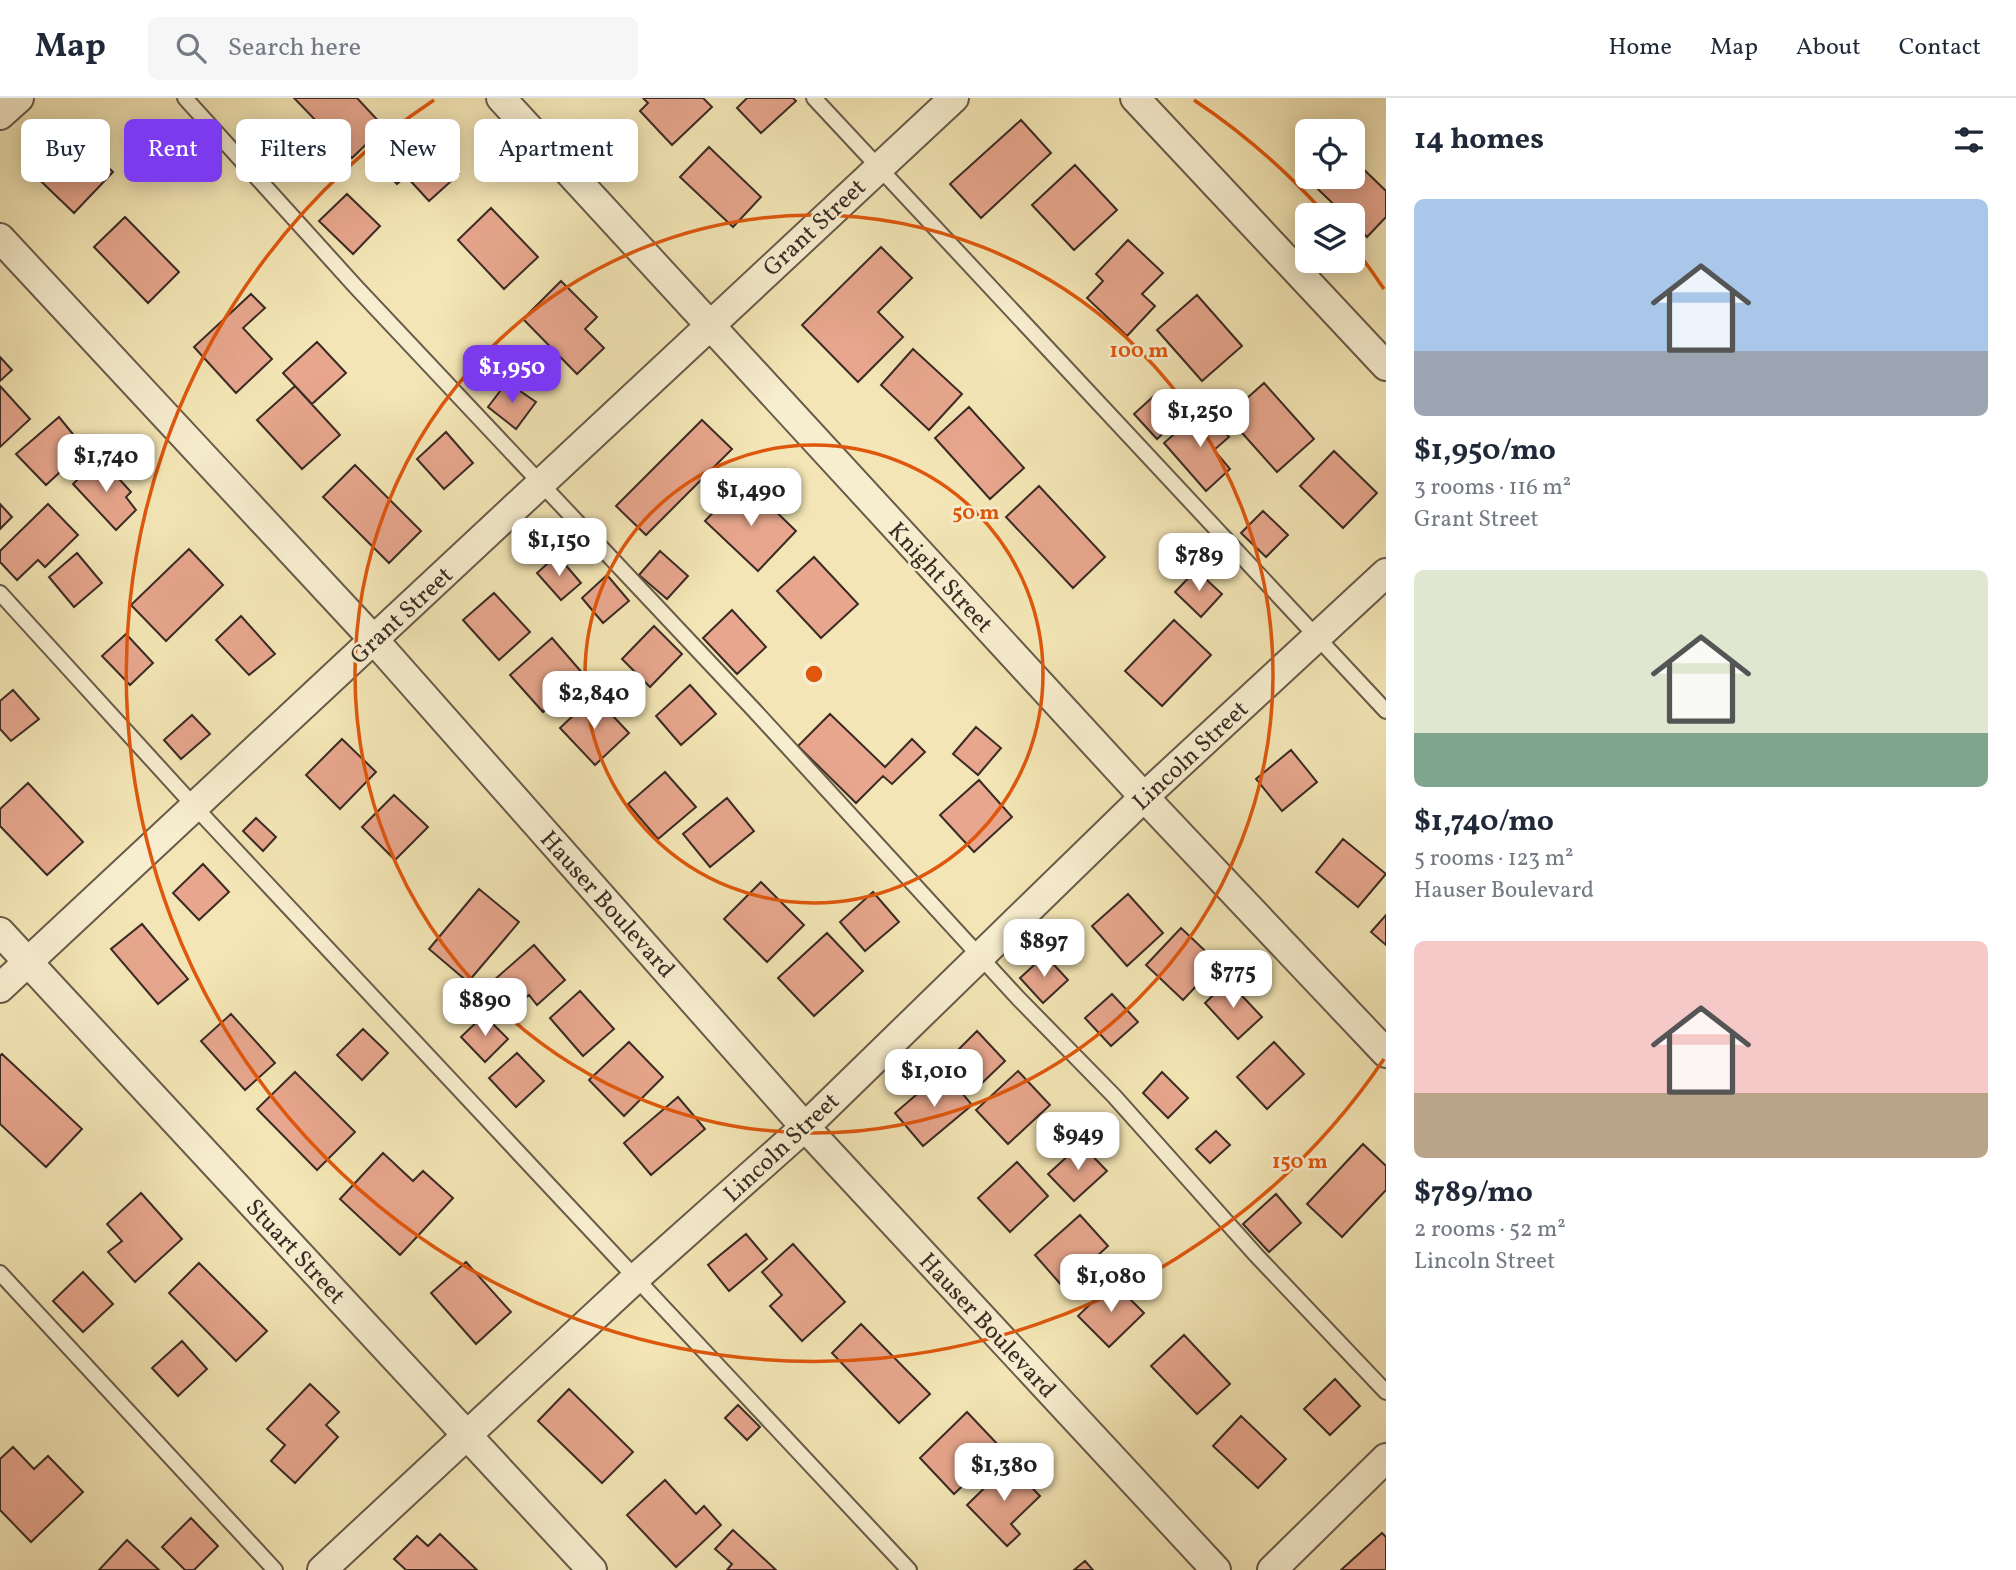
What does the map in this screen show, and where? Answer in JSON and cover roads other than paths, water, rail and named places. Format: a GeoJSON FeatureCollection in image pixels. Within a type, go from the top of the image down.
{"type":"FeatureCollection","features":[{"type":"Feature","properties":{"kind":"street"},"geometry":{"type":"LineString","coordinates":[[0,116],[19,98]]}},
{"type":"Feature","properties":{"kind":"street","name":"Knight Street"},"geometry":{"type":"LineString","coordinates":[[501,98],[1144,797],[1386,1053]]}},
{"type":"Feature","properties":{"kind":"street","name":"Grant Street"},"geometry":{"type":"LineString","coordinates":[[0,988],[954,98]]}},
{"type":"Feature","properties":{"kind":"street"},"geometry":{"type":"LineString","coordinates":[[1135,98],[1386,366]]}},
{"type":"Feature","properties":{"kind":"street","name":"Hauser Boulevard"},"geometry":{"type":"LineString","coordinates":[[0,238],[374,640],[805,1128],[1216,1570]]}},
{"type":"Feature","properties":{"kind":"street","name":"Lincoln Street"},"geometry":{"type":"LineString","coordinates":[[322,1570],[637,1277],[805,1128],[1144,797],[1386,573]]}},
{"type":"Feature","properties":{"kind":"street","name":"Stuart Street"},"geometry":{"type":"LineString","coordinates":[[0,932],[592,1570]]}},
{"type":"Feature","properties":{"kind":"street"},"geometry":{"type":"LineString","coordinates":[[1272,1570],[1386,1458]]}},
{"type":"Feature","properties":{"kind":"lane"},"geometry":{"type":"LineString","coordinates":[[185,98],[356,286],[1114,1096],[1256,1255],[1386,1392]]}},
{"type":"Feature","properties":{"kind":"lane"},"geometry":{"type":"LineString","coordinates":[[814,98],[1386,711]]}},
{"type":"Feature","properties":{"kind":"lane"},"geometry":{"type":"LineString","coordinates":[[0,593],[195,807],[909,1570]]}},
{"type":"Feature","properties":{"kind":"lane"},"geometry":{"type":"LineString","coordinates":[[0,1273],[275,1570]]}}]}
